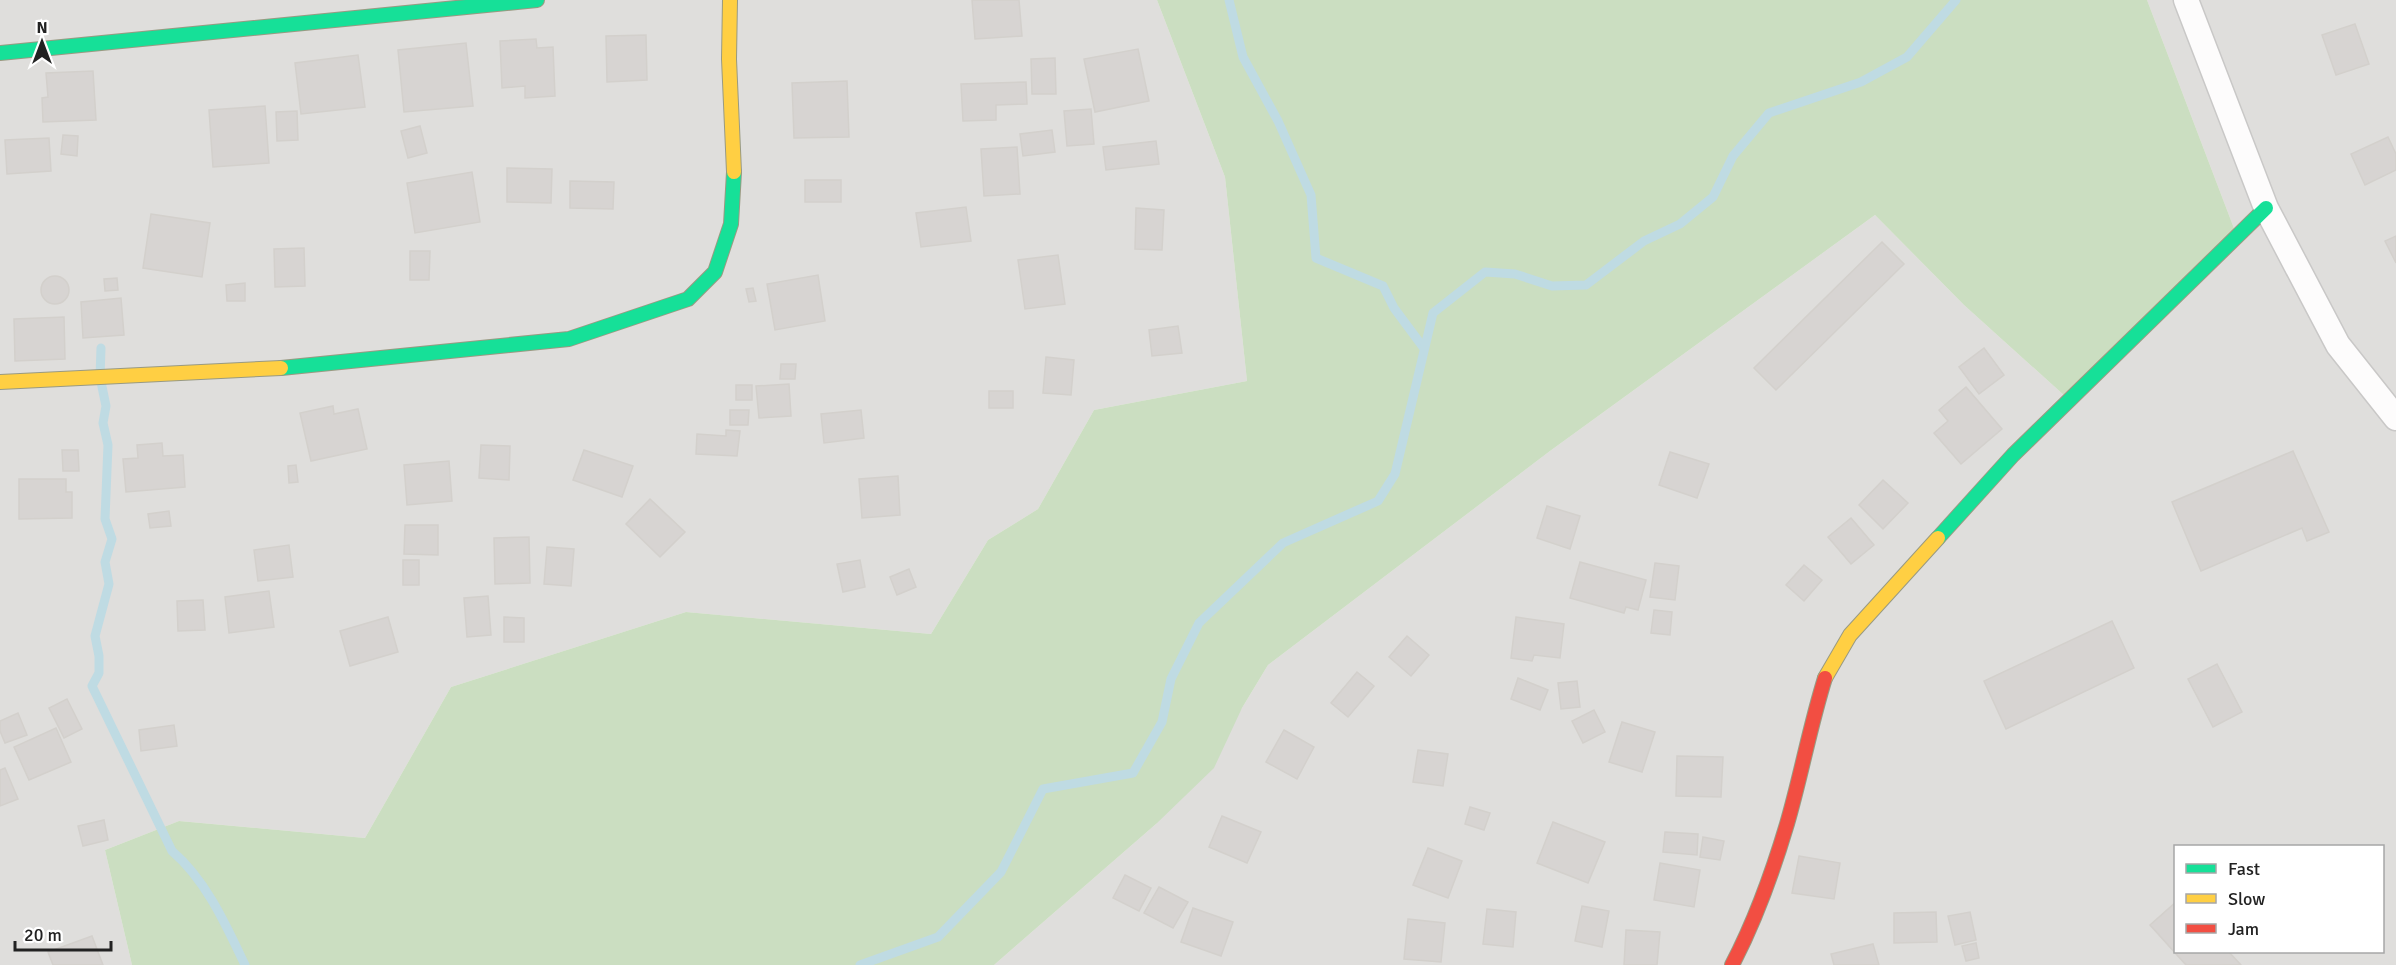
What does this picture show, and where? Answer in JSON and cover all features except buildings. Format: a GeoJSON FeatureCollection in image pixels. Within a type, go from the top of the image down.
{"type":"FeatureCollection","features":[{"type":"Feature","properties":{"kind":"street"},"geometry":{"type":"LineString","coordinates":[[0,53],[132,38],[537,0]]}},
{"type":"Feature","properties":{"kind":"street"},"geometry":{"type":"LineString","coordinates":[[0,382],[265,370],[569,339],[688,299],[716,272],[731,224],[734,172],[729,59],[730,0]]}},
{"type":"Feature","properties":{"kind":"street"},"geometry":{"type":"LineString","coordinates":[[2186,0],[2266,208],[2338,345],[2396,418]]}},
{"type":"Feature","properties":{"kind":"street"},"geometry":{"type":"LineString","coordinates":[[1732,965],[1744,942],[1787,824],[1810,725],[1827,673],[1850,635],[2013,455],[2266,208]]}},
{"type":"Feature","properties":{"kind":"shaded area"},"geometry":{"type":"Polygon","coordinates":[[[0,0],[1157,0],[1225,177],[1247,381],[1094,410],[1038,509],[988,540],[931,634],[686,612],[451,687],[365,838],[179,821],[105,850],[132,965],[0,965],[0,0]]]}},
{"type":"Feature","properties":{"kind":"shaded area"},"geometry":{"type":"Polygon","coordinates":[[[2147,0],[2396,0],[2396,965],[994,965],[1156,824],[1242,708],[1268,665],[1550,451],[1875,215],[1964,305],[2066,397],[2235,231],[2147,0]]]}},
{"type":"Feature","properties":{"kind":"green space"},"geometry":{"type":"Polygon","coordinates":[[[1157,0],[2147,0],[2235,231],[2066,397],[1964,305],[1875,215],[1550,451],[1268,665],[1242,708],[1214,768],[1156,824],[994,965],[132,965],[105,850],[179,821],[365,838],[451,687],[686,612],[931,634],[988,540],[1038,509],[1094,410],[1247,381],[1225,177],[1157,0]]]}},
{"type":"Feature","properties":{"kind":"waterway"},"geometry":{"type":"LineString","coordinates":[[1229,0],[1243,57],[1278,121],[1311,195],[1316,258],[1383,286],[1394,308],[1423,347]]}},
{"type":"Feature","properties":{"kind":"waterway"},"geometry":{"type":"LineString","coordinates":[[860,965],[938,937],[1001,872],[1043,789],[1133,773],[1162,722],[1171,679],[1199,623],[1283,543],[1378,501],[1395,474],[1433,313],[1485,272],[1515,274],[1552,286],[1586,285],[1644,241],[1680,224],[1713,197],[1733,156],[1769,113],[1861,82],[1907,57],[1956,0]]}},
{"type":"Feature","properties":{"kind":"waterway"},"geometry":{"type":"LineString","coordinates":[[101,348],[100,377],[106,406],[103,423],[108,445],[105,519],[112,539],[105,562],[109,584],[95,636],[99,656],[99,673],[92,686],[172,851],[205,889],[223,919],[245,965]]}},
{"type":"Feature","properties":{"kind":"traffic: fast"},"geometry":{"type":"LineString","coordinates":[[0,53],[537,0]]}},
{"type":"Feature","properties":{"kind":"traffic: fast"},"geometry":{"type":"LineString","coordinates":[[281,368],[569,339],[688,299],[715,272],[731,224],[734,172]]}},
{"type":"Feature","properties":{"kind":"traffic: fast"},"geometry":{"type":"LineString","coordinates":[[1938,538],[2013,455],[2266,208]]}},
{"type":"Feature","properties":{"kind":"traffic: slow"},"geometry":{"type":"LineString","coordinates":[[730,0],[729,59],[734,172]]}},
{"type":"Feature","properties":{"kind":"traffic: slow"},"geometry":{"type":"LineString","coordinates":[[0,382],[281,368]]}},
{"type":"Feature","properties":{"kind":"traffic: slow"},"geometry":{"type":"LineString","coordinates":[[1825,678],[1850,635],[1938,538]]}},
{"type":"Feature","properties":{"kind":"traffic: jam"},"geometry":{"type":"LineString","coordinates":[[1732,965],[1756,913],[1782,842],[1825,678]]}}]}
